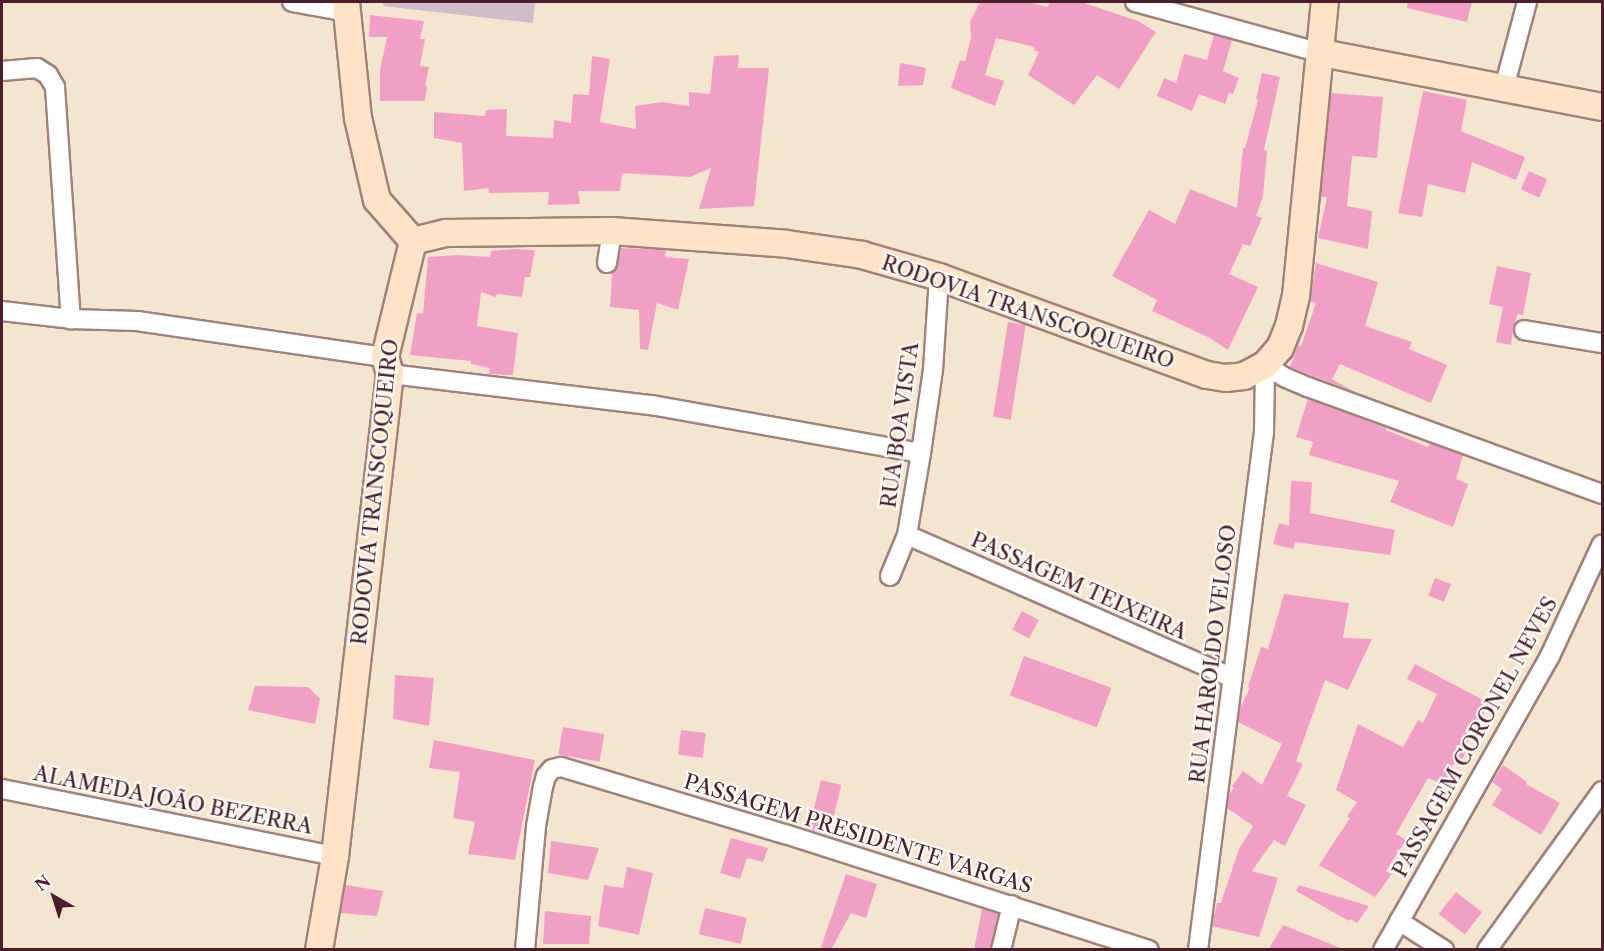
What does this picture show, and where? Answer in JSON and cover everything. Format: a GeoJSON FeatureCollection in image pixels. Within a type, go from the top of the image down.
{"type":"FeatureCollection","features":[{"type":"Feature","properties":{"kind":"main road","name":"RODOVIA TRANSCOQUEIRO"},"geometry":{"type":"LineString","coordinates":[[320,950],[335,856],[388,366],[412,241],[446,233],[612,231],[808,247],[862,255],[939,277],[1207,375],[1226,378],[1244,376],[1265,364],[1280,348],[1289,326],[1296,296],[1322,53],[1325,2]]}},
{"type":"Feature","properties":{"kind":"main road"},"geometry":{"type":"LineString","coordinates":[[346,7],[358,118],[377,200],[412,241]]}},
{"type":"Feature","properties":{"kind":"main road"},"geometry":{"type":"LineString","coordinates":[[1322,53],[1602,107]]}},
{"type":"Feature","properties":{"kind":"street"},"geometry":{"type":"LineString","coordinates":[[292,2],[346,7]]}},
{"type":"Feature","properties":{"kind":"street"},"geometry":{"type":"LineString","coordinates":[[1135,2],[1322,53]]}},
{"type":"Feature","properties":{"kind":"street"},"geometry":{"type":"LineString","coordinates":[[1504,88],[1527,2]]}},
{"type":"Feature","properties":{"kind":"street"},"geometry":{"type":"LineString","coordinates":[[2,71],[42,70],[55,87],[71,319]]}},
{"type":"Feature","properties":{"kind":"street"},"geometry":{"type":"LineString","coordinates":[[606,263],[612,231]]}},
{"type":"Feature","properties":{"kind":"street","name":"RUA BOA VISTA"},"geometry":{"type":"LineString","coordinates":[[890,576],[907,535],[921,453],[933,370],[939,277]]}},
{"type":"Feature","properties":{"kind":"street"},"geometry":{"type":"LineString","coordinates":[[2,311],[71,319],[137,321],[388,366],[651,405],[921,453]]}},
{"type":"Feature","properties":{"kind":"street"},"geometry":{"type":"LineString","coordinates":[[1524,330],[1602,343]]}},
{"type":"Feature","properties":{"kind":"street"},"geometry":{"type":"LineString","coordinates":[[1265,364],[1284,377],[1308,387],[1602,494]]}},
{"type":"Feature","properties":{"kind":"street","name":"RUA HAROLDO VELOSO"},"geometry":{"type":"LineString","coordinates":[[1198,950],[1264,432],[1265,364]]}},
{"type":"Feature","properties":{"kind":"street","name":"PASSAGEM TEIXEIRA"},"geometry":{"type":"LineString","coordinates":[[907,535],[1233,678]]}},
{"type":"Feature","properties":{"kind":"street","name":"PASSAGEM CORONEL NEVES"},"geometry":{"type":"LineString","coordinates":[[1383,950],[1550,656],[1602,544]]}},
{"type":"Feature","properties":{"kind":"street","name":"PASSAGEM PRESIDENTE VARGAS"},"geometry":{"type":"LineString","coordinates":[[525,950],[536,826],[546,776],[552,770],[561,767],[1012,905],[1149,950]]}},
{"type":"Feature","properties":{"kind":"street"},"geometry":{"type":"LineString","coordinates":[[1487,950],[1551,865],[1602,791]]}},
{"type":"Feature","properties":{"kind":"street","name":"ALAMEDA JOÃO BEZERRA"},"geometry":{"type":"LineString","coordinates":[[3,794],[335,856]]}},
{"type":"Feature","properties":{"kind":"street"},"geometry":{"type":"LineString","coordinates":[[1002,950],[1012,905]]}},
{"type":"Feature","properties":{"kind":"street"},"geometry":{"type":"LineString","coordinates":[[1399,921],[1444,950]]}},
{"type":"Feature","properties":{"kind":"shaded area"},"geometry":{"type":"Polygon","coordinates":[[[384,2],[535,2],[533,23],[383,6],[384,2]]]}},
{"type":"Feature","properties":{"kind":"building"},"geometry":{"type":"Polygon","coordinates":[[[980,2],[1028,2],[1048,7],[1049,2],[1081,2],[1138,21],[1156,32],[1119,89],[1097,75],[1074,105],[1028,75],[1039,52],[1034,50],[1035,47],[996,38],[985,75],[1004,81],[995,106],[951,88],[960,60],[965,61],[971,38],[970,22],[980,2]]]}},
{"type":"Feature","properties":{"kind":"building"},"geometry":{"type":"Polygon","coordinates":[[[1408,2],[1472,2],[1467,22],[1407,8],[1408,2]]]}},
{"type":"Feature","properties":{"kind":"building"},"geometry":{"type":"Polygon","coordinates":[[[370,15],[424,21],[420,39],[425,39],[420,66],[429,67],[425,101],[380,101],[380,70],[387,37],[369,37],[370,15]]]}},
{"type":"Feature","properties":{"kind":"building"},"geometry":{"type":"Polygon","coordinates":[[[1214,35],[1232,40],[1223,71],[1239,78],[1233,94],[1229,93],[1225,104],[1199,94],[1192,111],[1157,96],[1164,78],[1176,83],[1184,54],[1207,60],[1214,35]]]}},
{"type":"Feature","properties":{"kind":"building"},"geometry":{"type":"Polygon","coordinates":[[[739,55],[738,68],[769,68],[754,206],[699,209],[711,168],[690,177],[622,173],[620,191],[578,191],[580,204],[548,205],[549,192],[489,193],[488,188],[464,191],[462,143],[434,138],[434,112],[485,116],[486,110],[507,109],[506,136],[553,138],[554,120],[571,123],[573,94],[589,95],[592,56],[610,59],[600,122],[636,129],[635,106],[662,102],[689,106],[689,92],[710,94],[714,56],[739,55]]]}},
{"type":"Feature","properties":{"kind":"building"},"geometry":{"type":"Polygon","coordinates":[[[900,63],[926,68],[923,85],[898,86],[900,63]]]}},
{"type":"Feature","properties":{"kind":"building"},"geometry":{"type":"Polygon","coordinates":[[[1262,73],[1280,77],[1264,150],[1267,151],[1263,196],[1256,216],[1262,218],[1250,246],[1243,244],[1229,274],[1258,287],[1228,350],[1210,338],[1152,311],[1157,300],[1112,276],[1149,210],[1175,224],[1190,189],[1237,208],[1243,148],[1245,148],[1258,100],[1256,99],[1262,73]]]}},
{"type":"Feature","properties":{"kind":"building"},"geometry":{"type":"Polygon","coordinates":[[[1423,91],[1467,100],[1461,131],[1525,157],[1516,180],[1472,162],[1465,193],[1428,184],[1422,217],[1398,213],[1423,91]]]}},
{"type":"Feature","properties":{"kind":"building"},"geometry":{"type":"Polygon","coordinates":[[[1331,93],[1383,97],[1377,158],[1352,156],[1347,206],[1372,211],[1368,249],[1318,238],[1327,197],[1321,197],[1331,93]]]}},
{"type":"Feature","properties":{"kind":"building"},"geometry":{"type":"Polygon","coordinates":[[[1529,171],[1547,179],[1539,197],[1521,189],[1529,171]]]}},
{"type":"Feature","properties":{"kind":"building"},"geometry":{"type":"Polygon","coordinates":[[[621,248],[666,250],[665,257],[689,259],[678,310],[657,303],[648,350],[640,349],[639,310],[610,307],[612,273],[618,265],[621,248]]]}},
{"type":"Feature","properties":{"kind":"building"},"geometry":{"type":"Polygon","coordinates":[[[535,250],[530,277],[525,277],[522,297],[497,294],[496,297],[481,292],[477,326],[518,333],[513,375],[489,374],[490,368],[471,364],[471,361],[410,355],[417,313],[423,314],[428,257],[457,255],[490,257],[491,251],[535,250]]]}},
{"type":"Feature","properties":{"kind":"building"},"geometry":{"type":"Polygon","coordinates":[[[1316,263],[1378,282],[1365,326],[1412,342],[1409,349],[1447,365],[1431,403],[1340,364],[1332,379],[1355,392],[1290,367],[1298,345],[1301,346],[1316,303],[1310,301],[1316,263]]]}},
{"type":"Feature","properties":{"kind":"building"},"geometry":{"type":"Polygon","coordinates":[[[1497,266],[1531,273],[1523,315],[1518,314],[1511,345],[1496,342],[1503,307],[1489,304],[1497,266]]]}},
{"type":"Feature","properties":{"kind":"building"},"geometry":{"type":"Polygon","coordinates":[[[1008,322],[1026,325],[1011,420],[993,417],[1008,322]]]}},
{"type":"Feature","properties":{"kind":"building"},"geometry":{"type":"Polygon","coordinates":[[[1308,399],[1386,428],[1386,430],[1428,447],[1430,443],[1463,455],[1456,479],[1468,484],[1453,527],[1390,502],[1399,481],[1309,455],[1313,442],[1296,437],[1308,399]]]}},
{"type":"Feature","properties":{"kind":"building"},"geometry":{"type":"Polygon","coordinates":[[[1291,481],[1312,482],[1310,513],[1395,530],[1390,555],[1295,542],[1293,549],[1273,544],[1279,523],[1289,526],[1291,481]]]}},
{"type":"Feature","properties":{"kind":"building"},"geometry":{"type":"Polygon","coordinates":[[[1435,578],[1451,584],[1444,602],[1428,596],[1435,578]]]}},
{"type":"Feature","properties":{"kind":"building"},"geometry":{"type":"Polygon","coordinates":[[[1284,594],[1349,603],[1343,638],[1372,639],[1348,690],[1325,680],[1296,761],[1303,764],[1287,796],[1306,805],[1285,846],[1274,840],[1252,871],[1278,878],[1259,937],[1212,926],[1217,903],[1221,903],[1239,849],[1253,826],[1227,808],[1229,795],[1234,788],[1232,786],[1243,771],[1262,785],[1282,744],[1238,722],[1240,708],[1250,688],[1248,687],[1261,647],[1268,649],[1284,594]]]}},
{"type":"Feature","properties":{"kind":"building"},"geometry":{"type":"Polygon","coordinates":[[[1022,611],[1039,620],[1029,638],[1012,630],[1022,611]]]}},
{"type":"Feature","properties":{"kind":"building"},"geometry":{"type":"Polygon","coordinates":[[[1024,656],[1111,688],[1097,727],[1010,695],[1024,656]]]}},
{"type":"Feature","properties":{"kind":"building"},"geometry":{"type":"Polygon","coordinates":[[[1415,664],[1489,703],[1465,747],[1468,749],[1458,766],[1454,763],[1444,785],[1428,778],[1396,834],[1406,840],[1386,871],[1392,874],[1375,897],[1319,865],[1350,818],[1347,817],[1357,802],[1336,790],[1358,724],[1403,747],[1418,720],[1423,723],[1437,694],[1407,679],[1415,664]]]}},
{"type":"Feature","properties":{"kind":"building"},"geometry":{"type":"Polygon","coordinates":[[[395,675],[434,678],[429,726],[393,719],[395,675]]]}},
{"type":"Feature","properties":{"kind":"building"},"geometry":{"type":"Polygon","coordinates":[[[255,686],[308,687],[320,699],[315,724],[248,710],[255,686]]]}},
{"type":"Feature","properties":{"kind":"building"},"geometry":{"type":"Polygon","coordinates":[[[563,727],[604,734],[599,762],[558,755],[563,727]]]}},
{"type":"Feature","properties":{"kind":"building"},"geometry":{"type":"Polygon","coordinates":[[[681,730],[706,733],[703,758],[678,755],[681,730]]]}},
{"type":"Feature","properties":{"kind":"building"},"geometry":{"type":"Polygon","coordinates":[[[434,740],[535,760],[515,860],[468,854],[475,822],[453,818],[460,772],[429,768],[434,740]]]}},
{"type":"Feature","properties":{"kind":"building"},"geometry":{"type":"Polygon","coordinates":[[[1503,765],[1527,782],[1526,784],[1560,803],[1541,835],[1492,805],[1502,789],[1492,782],[1503,765]]]}},
{"type":"Feature","properties":{"kind":"building"},"geometry":{"type":"Polygon","coordinates":[[[821,780],[841,785],[829,835],[809,829],[821,780]]]}},
{"type":"Feature","properties":{"kind":"building"},"geometry":{"type":"Polygon","coordinates":[[[731,838],[768,848],[763,862],[747,858],[740,879],[720,873],[731,838]]]}},
{"type":"Feature","properties":{"kind":"building"},"geometry":{"type":"Polygon","coordinates":[[[551,841],[599,848],[588,880],[548,873],[551,841]]]}},
{"type":"Feature","properties":{"kind":"building"},"geometry":{"type":"Polygon","coordinates":[[[627,867],[653,873],[639,935],[598,926],[604,885],[623,888],[627,867]]]}},
{"type":"Feature","properties":{"kind":"building"},"geometry":{"type":"Polygon","coordinates":[[[846,874],[877,884],[866,918],[851,913],[831,950],[820,950],[846,874]]]}},
{"type":"Feature","properties":{"kind":"building"},"geometry":{"type":"Polygon","coordinates":[[[345,885],[383,891],[377,916],[340,913],[345,885]]]}},
{"type":"Feature","properties":{"kind":"building"},"geometry":{"type":"Polygon","coordinates":[[[1299,885],[1369,906],[1357,923],[1350,919],[1349,921],[1296,891],[1299,885]]]}},
{"type":"Feature","properties":{"kind":"building"},"geometry":{"type":"Polygon","coordinates":[[[1456,892],[1482,912],[1465,934],[1439,914],[1456,892]]]}},
{"type":"Feature","properties":{"kind":"building"},"geometry":{"type":"Polygon","coordinates":[[[705,908],[747,918],[741,944],[699,934],[705,908]]]}},
{"type":"Feature","properties":{"kind":"building"},"geometry":{"type":"Polygon","coordinates":[[[982,909],[998,914],[990,950],[974,950],[982,909]]]}},
{"type":"Feature","properties":{"kind":"building"},"geometry":{"type":"Polygon","coordinates":[[[545,911],[591,916],[589,944],[543,944],[545,911]]]}},
{"type":"Feature","properties":{"kind":"building"},"geometry":{"type":"Polygon","coordinates":[[[1283,925],[1343,949],[1343,950],[1268,950],[1283,925]]]}}]}
